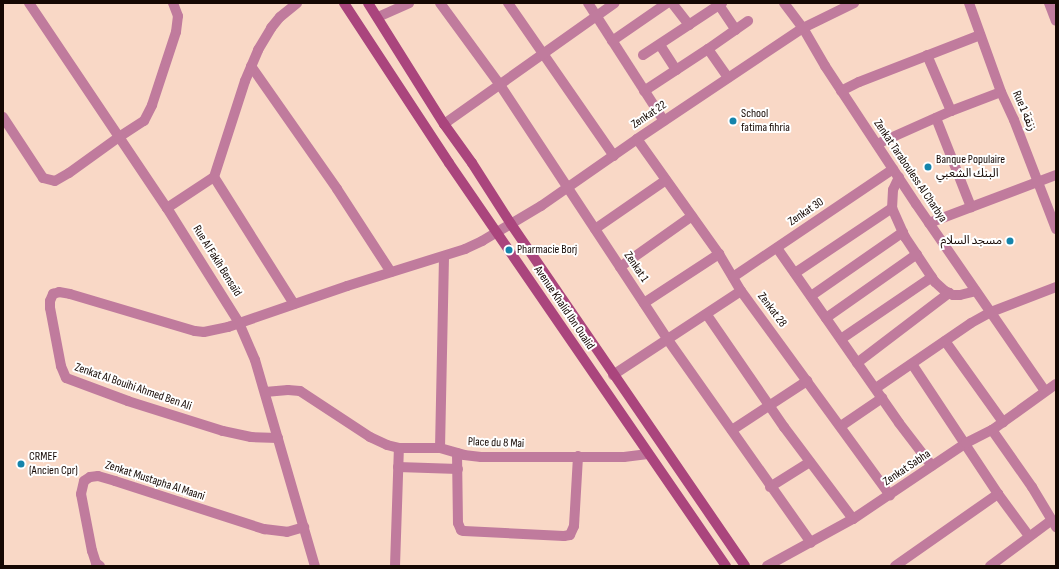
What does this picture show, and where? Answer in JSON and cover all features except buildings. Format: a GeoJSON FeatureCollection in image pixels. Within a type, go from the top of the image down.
{"type":"FeatureCollection","features":[{"type":"Feature","properties":{"kind":"main road","name":"Avenue Khalid Ibn Oualid"},"geometry":{"type":"LineString","coordinates":[[344,3],[449,163],[726,566]]}},
{"type":"Feature","properties":{"kind":"main road","name":"Avenue Khalid Ibn Oualid"},"geometry":{"type":"LineString","coordinates":[[368,3],[444,124],[472,163],[511,224],[613,375],[746,566]]}},
{"type":"Feature","properties":{"kind":"street","name":"Rue Al Fakih Bensaïd"},"geometry":{"type":"LineString","coordinates":[[29,3],[167,208],[239,323],[256,360],[315,566]]}},
{"type":"Feature","properties":{"kind":"street"},"geometry":{"type":"LineString","coordinates":[[3,117],[43,178],[51,181],[60,179],[69,173],[144,121],[152,105],[176,32],[178,16],[173,3]]}},
{"type":"Feature","properties":{"kind":"street"},"geometry":{"type":"LineString","coordinates":[[167,208],[214,177],[251,66],[271,28],[280,17],[297,3]]}},
{"type":"Feature","properties":{"kind":"street"},"geometry":{"type":"LineString","coordinates":[[378,17],[408,3]]}},
{"type":"Feature","properties":{"kind":"street","name":"Zenkat 1"},"geometry":{"type":"LineString","coordinates":[[440,3],[500,85],[668,340],[811,543]]}},
{"type":"Feature","properties":{"kind":"street"},"geometry":{"type":"LineString","coordinates":[[508,3],[614,156]]}},
{"type":"Feature","properties":{"kind":"street"},"geometry":{"type":"LineString","coordinates":[[588,3],[664,121]]}},
{"type":"Feature","properties":{"kind":"street"},"geometry":{"type":"LineString","coordinates":[[444,124],[615,3]]}},
{"type":"Feature","properties":{"kind":"street"},"geometry":{"type":"LineString","coordinates":[[612,41],[667,3]]}},
{"type":"Feature","properties":{"kind":"street"},"geometry":{"type":"LineString","coordinates":[[672,3],[689,25]]}},
{"type":"Feature","properties":{"kind":"street","name":"Zenkat Tarabouless Al Charbya"},"geometry":{"type":"LineString","coordinates":[[784,3],[803,28],[842,91],[916,204],[1045,391]]}},
{"type":"Feature","properties":{"kind":"street","name":"Rue 1 زنقة"},"geometry":{"type":"LineString","coordinates":[[969,3],[1001,92],[1014,120],[1056,229]]}},
{"type":"Feature","properties":{"kind":"street"},"geometry":{"type":"LineString","coordinates":[[1049,3],[1056,21]]}},
{"type":"Feature","properties":{"kind":"street"},"geometry":{"type":"LineString","coordinates":[[644,55],[721,4],[736,30]]}},
{"type":"Feature","properties":{"kind":"street","name":"Zenkat 22"},"geometry":{"type":"LineString","coordinates":[[239,323],[391,272],[444,257],[482,241],[568,189],[637,139],[803,28],[849,4]]}},
{"type":"Feature","properties":{"kind":"street"},"geometry":{"type":"LineString","coordinates":[[644,91],[708,50],[748,21]]}},
{"type":"Feature","properties":{"kind":"street"},"geometry":{"type":"LineString","coordinates":[[842,91],[980,35]]}},
{"type":"Feature","properties":{"kind":"street"},"geometry":{"type":"LineString","coordinates":[[660,45],[676,70]]}},
{"type":"Feature","properties":{"kind":"street"},"geometry":{"type":"LineString","coordinates":[[708,50],[728,78]]}},
{"type":"Feature","properties":{"kind":"street"},"geometry":{"type":"LineString","coordinates":[[927,56],[951,111]]}},
{"type":"Feature","properties":{"kind":"street"},"geometry":{"type":"LineString","coordinates":[[251,66],[337,189],[391,272]]}},
{"type":"Feature","properties":{"kind":"street"},"geometry":{"type":"LineString","coordinates":[[877,144],[951,111],[1001,92]]}},
{"type":"Feature","properties":{"kind":"street"},"geometry":{"type":"LineString","coordinates":[[936,118],[971,207]]}},
{"type":"Feature","properties":{"kind":"street","name":"Zenkat 28"},"geometry":{"type":"LineString","coordinates":[[637,139],[692,216],[742,291],[890,495]]}},
{"type":"Feature","properties":{"kind":"street"},"geometry":{"type":"LineString","coordinates":[[896,173],[892,194],[892,208],[903,232],[935,282],[949,293],[960,295],[976,291]]}},
{"type":"Feature","properties":{"kind":"street","name":"Zenkat 30"},"geometry":{"type":"LineString","coordinates":[[733,277],[896,173]]}},
{"type":"Feature","properties":{"kind":"street"},"geometry":{"type":"LineString","coordinates":[[929,223],[1056,175]]}},
{"type":"Feature","properties":{"kind":"street"},"geometry":{"type":"LineString","coordinates":[[214,177],[294,304]]}},
{"type":"Feature","properties":{"kind":"street"},"geometry":{"type":"LineString","coordinates":[[595,229],[666,180]]}},
{"type":"Feature","properties":{"kind":"street"},"geometry":{"type":"LineString","coordinates":[[795,273],[892,208]]}},
{"type":"Feature","properties":{"kind":"street"},"geometry":{"type":"LineString","coordinates":[[620,267],[692,216]]}},
{"type":"Feature","properties":{"kind":"street"},"geometry":{"type":"LineString","coordinates":[[810,296],[903,232]]}},
{"type":"Feature","properties":{"kind":"street"},"geometry":{"type":"LineString","coordinates":[[777,248],[857,363],[932,466]]}},
{"type":"Feature","properties":{"kind":"street"},"geometry":{"type":"LineString","coordinates":[[644,302],[718,254]]}},
{"type":"Feature","properties":{"kind":"street"},"geometry":{"type":"LineString","coordinates":[[826,318],[917,254]]}},
{"type":"Feature","properties":{"kind":"street"},"geometry":{"type":"LineString","coordinates":[[440,448],[444,257]]}},
{"type":"Feature","properties":{"kind":"street"},"geometry":{"type":"LineString","coordinates":[[841,339],[932,276]]}},
{"type":"Feature","properties":{"kind":"street"},"geometry":{"type":"LineString","coordinates":[[876,388],[991,312],[1056,287]]}},
{"type":"Feature","properties":{"kind":"street"},"geometry":{"type":"LineString","coordinates":[[613,375],[742,291]]}},
{"type":"Feature","properties":{"kind":"street","name":"Zenkat Al Bouihi Ahmed Ben Ali"},"geometry":{"type":"LineString","coordinates":[[239,323],[204,332],[195,331],[61,292],[53,294],[50,300],[61,366],[66,378],[115,397],[223,431],[251,437],[278,438]]}},
{"type":"Feature","properties":{"kind":"street"},"geometry":{"type":"LineString","coordinates":[[857,363],[949,293]]}},
{"type":"Feature","properties":{"kind":"street"},"geometry":{"type":"LineString","coordinates":[[707,315],[769,406],[853,519]]}},
{"type":"Feature","properties":{"kind":"street"},"geometry":{"type":"LineString","coordinates":[[945,341],[1003,422]]}},
{"type":"Feature","properties":{"kind":"street"},"geometry":{"type":"LineString","coordinates":[[912,364],[966,443],[998,494],[1029,536]]}},
{"type":"Feature","properties":{"kind":"street"},"geometry":{"type":"LineString","coordinates":[[732,430],[807,381]]}},
{"type":"Feature","properties":{"kind":"street","name":"Zenkat Sabha"},"geometry":{"type":"LineString","coordinates":[[767,566],[853,519],[966,443],[992,430],[1056,384]]}},
{"type":"Feature","properties":{"kind":"street","name":"Place du 8 Mai"},"geometry":{"type":"LineString","coordinates":[[266,392],[288,390],[300,391],[370,437],[383,444],[399,448],[440,448],[457,453],[481,457],[624,457],[648,454]]}},
{"type":"Feature","properties":{"kind":"street"},"geometry":{"type":"LineString","coordinates":[[840,426],[882,398]]}},
{"type":"Feature","properties":{"kind":"street"},"geometry":{"type":"LineString","coordinates":[[990,566],[1029,536],[1054,524],[1028,481],[992,430]]}},
{"type":"Feature","properties":{"kind":"street"},"geometry":{"type":"LineString","coordinates":[[396,566],[399,448]]}},
{"type":"Feature","properties":{"kind":"street"},"geometry":{"type":"LineString","coordinates":[[457,453],[458,523],[461,530],[570,535],[574,526],[578,456]]}},
{"type":"Feature","properties":{"kind":"street"},"geometry":{"type":"LineString","coordinates":[[770,486],[810,462]]}},
{"type":"Feature","properties":{"kind":"street"},"geometry":{"type":"LineString","coordinates":[[398,467],[458,469]]}},
{"type":"Feature","properties":{"kind":"street","name":"Zenkat Mustapha Al Maani"},"geometry":{"type":"LineString","coordinates":[[100,566],[96,563],[92,551],[81,494],[84,481],[90,476],[98,476],[115,481],[264,530],[287,532],[304,527]]}},
{"type":"Feature","properties":{"kind":"street"},"geometry":{"type":"LineString","coordinates":[[895,566],[998,494]]}},
{"type":"Feature","properties":{"kind":"place","name":"School fatima fihria"},"geometry":{"type":"Point","coordinates":[733,121]}},
{"type":"Feature","properties":{"kind":"place","name":"Banque Populaire البنك الشعبي"},"geometry":{"type":"Point","coordinates":[928,167]}},
{"type":"Feature","properties":{"kind":"place","name":"مسجد السلام"},"geometry":{"type":"Point","coordinates":[1010,241]}},
{"type":"Feature","properties":{"kind":"place","name":"Pharmacie Borj"},"geometry":{"type":"Point","coordinates":[509,250]}},
{"type":"Feature","properties":{"kind":"place","name":"CRMEF (Ancien Cpr)"},"geometry":{"type":"Point","coordinates":[21,464]}}]}
